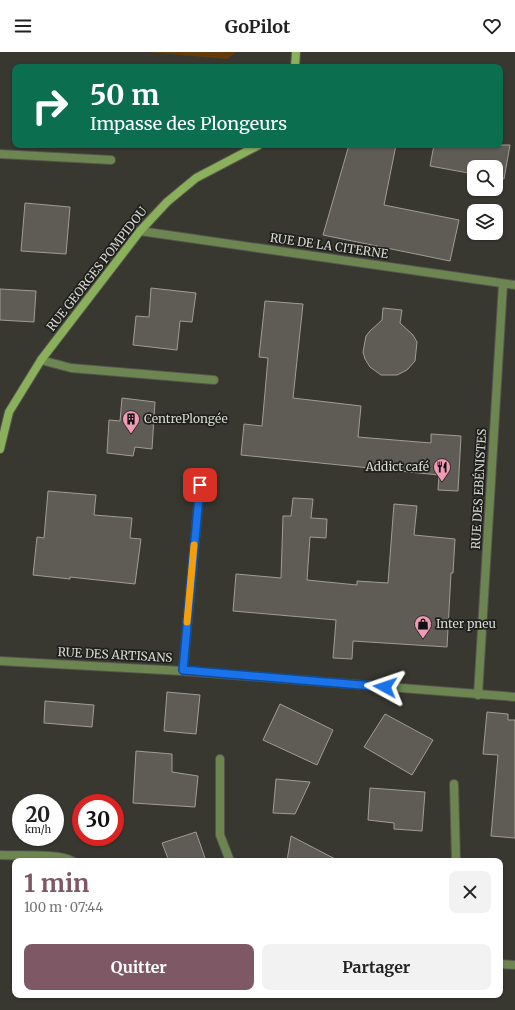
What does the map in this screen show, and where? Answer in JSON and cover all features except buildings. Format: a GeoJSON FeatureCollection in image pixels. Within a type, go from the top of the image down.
{"type":"FeatureCollection","features":[{"type":"Feature","properties":{"kind":"main road"},"geometry":{"type":"LineString","coordinates":[[295,64],[296,52]]}},
{"type":"Feature","properties":{"kind":"main road","name":"RUE GEORGES POMPIDOU"},"geometry":{"type":"LineString","coordinates":[[0,449],[9,412],[41,360],[140,231],[167,202],[196,178],[253,148]]}},
{"type":"Feature","properties":{"kind":"street"},"geometry":{"type":"LineString","coordinates":[[0,154],[111,160]]}},
{"type":"Feature","properties":{"kind":"street","name":"RUE DE LA CITERNE"},"geometry":{"type":"LineString","coordinates":[[140,231],[515,285]]}},
{"type":"Feature","properties":{"kind":"street","name":"RUE DES EBÉNISTES"},"geometry":{"type":"LineString","coordinates":[[478,695],[503,284]]}},
{"type":"Feature","properties":{"kind":"street"},"geometry":{"type":"LineString","coordinates":[[41,360],[71,368],[214,380]]}},
{"type":"Feature","properties":{"kind":"street"},"geometry":{"type":"LineString","coordinates":[[183,670],[200,485]]}},
{"type":"Feature","properties":{"kind":"street","name":"RUE DES ARTISANS"},"geometry":{"type":"LineString","coordinates":[[0,661],[183,670],[515,697]]}},
{"type":"Feature","properties":{"kind":"street"},"geometry":{"type":"LineString","coordinates":[[220,759],[220,835],[229,858]]}},
{"type":"Feature","properties":{"kind":"street"},"geometry":{"type":"LineString","coordinates":[[454,784],[456,858]]}},
{"type":"Feature","properties":{"kind":"street"},"geometry":{"type":"LineString","coordinates":[[0,855],[61,858]]}},
{"type":"Feature","properties":{"kind":"street"},"geometry":{"type":"LineString","coordinates":[[503,964],[515,965]]}},
{"type":"Feature","properties":{"kind":"shaded area"},"geometry":{"type":"Polygon","coordinates":[[[147,52],[236,52],[227,59],[147,52]]]}},
{"type":"Feature","properties":{"kind":"slow traffic"},"geometry":{"type":"LineString","coordinates":[[187,622],[194,545]]}},
{"type":"Feature","properties":{"kind":"place","name":"CentrePlongée"},"geometry":{"type":"Point","coordinates":[131,434]}},
{"type":"Feature","properties":{"kind":"place","name":"Addict café"},"geometry":{"type":"Point","coordinates":[442,482]}},
{"type":"Feature","properties":{"kind":"place","name":"Inter pneu"},"geometry":{"type":"Point","coordinates":[423,639]}},
{"type":"Feature","properties":{"kind":"route"},"geometry":{"type":"LineString","coordinates":[[200,485],[183,670],[385,687]]}}]}
